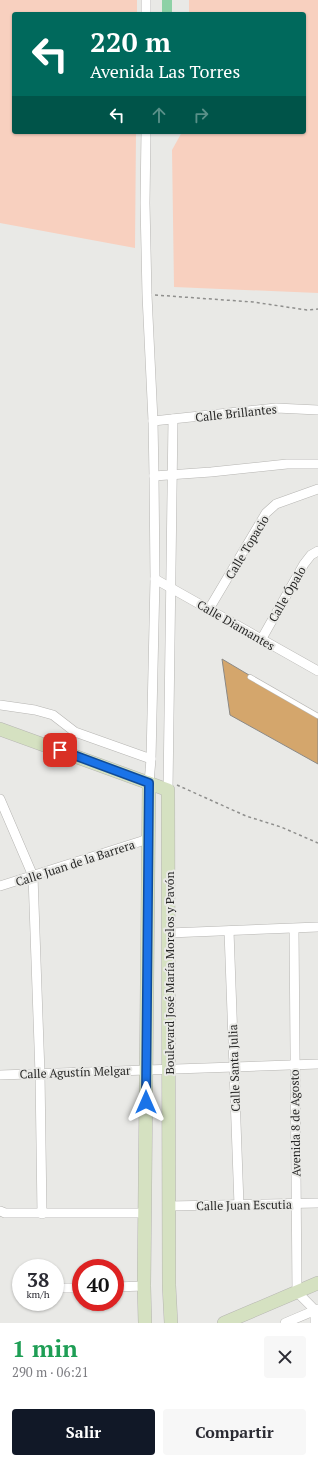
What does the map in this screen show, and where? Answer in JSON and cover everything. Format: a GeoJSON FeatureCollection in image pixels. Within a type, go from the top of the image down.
{"type":"FeatureCollection","features":[{"type":"Feature","properties":{"kind":"street"},"geometry":{"type":"LineString","coordinates":[[146,0],[146,12]]}},
{"type":"Feature","properties":{"kind":"street"},"geometry":{"type":"LineString","coordinates":[[146,134],[147,295],[153,421],[155,579],[151,759],[149,783]]}},
{"type":"Feature","properties":{"kind":"street","name":"Calle Brillantes"},"geometry":{"type":"LineString","coordinates":[[153,421],[276,408],[318,410]]}},
{"type":"Feature","properties":{"kind":"street"},"geometry":{"type":"LineString","coordinates":[[0,729],[149,783],[168,786],[173,419]]}},
{"type":"Feature","properties":{"kind":"street"},"geometry":{"type":"LineString","coordinates":[[154,476],[287,464],[318,464]]}},
{"type":"Feature","properties":{"kind":"street","name":"Calle Topacio"},"geometry":{"type":"LineString","coordinates":[[209,609],[266,513],[276,504],[318,489]]}},
{"type":"Feature","properties":{"kind":"street","name":"Calle Ópalo"},"geometry":{"type":"LineString","coordinates":[[261,640],[304,564],[311,555],[318,551]]}},
{"type":"Feature","properties":{"kind":"street","name":"Calle Diamantes"},"geometry":{"type":"LineString","coordinates":[[155,579],[316,670]]}},
{"type":"Feature","properties":{"kind":"street"},"geometry":{"type":"LineString","coordinates":[[316,670],[318,660]]}},
{"type":"Feature","properties":{"kind":"street"},"geometry":{"type":"LineString","coordinates":[[0,705],[35,710],[53,715],[74,732],[151,759]]}},
{"type":"Feature","properties":{"kind":"street","name":"Boulevard José María Morelos y Pavón"},"geometry":{"type":"LineString","coordinates":[[145,1323],[144,1286],[149,783]]}},
{"type":"Feature","properties":{"kind":"street","name":"Boulevard José María Morelos y Pavón"},"geometry":{"type":"LineString","coordinates":[[168,786],[169,1206],[171,1323]]}},
{"type":"Feature","properties":{"kind":"street"},"geometry":{"type":"LineString","coordinates":[[0,799],[33,876],[40,1074],[42,1214]]}},
{"type":"Feature","properties":{"kind":"street","name":"Calle Juan de la Barrera"},"geometry":{"type":"LineString","coordinates":[[0,886],[149,838]]}},
{"type":"Feature","properties":{"kind":"street"},"geometry":{"type":"LineString","coordinates":[[169,933],[318,927]]}},
{"type":"Feature","properties":{"kind":"street","name":"Avenida 8 de Agosto"},"geometry":{"type":"LineString","coordinates":[[294,929],[297,1292]]}},
{"type":"Feature","properties":{"kind":"street","name":"Calle Santa Julia"},"geometry":{"type":"LineString","coordinates":[[229,931],[235,1067],[238,1205]]}},
{"type":"Feature","properties":{"kind":"street","name":"Calle Agustín Melgar"},"geometry":{"type":"LineString","coordinates":[[0,1075],[318,1064]]}},
{"type":"Feature","properties":{"kind":"street","name":"Calle Juan Escutia"},"geometry":{"type":"LineString","coordinates":[[169,1206],[318,1203]]}},
{"type":"Feature","properties":{"kind":"street"},"geometry":{"type":"LineString","coordinates":[[0,1211],[5,1213],[42,1214],[145,1213]]}},
{"type":"Feature","properties":{"kind":"street"},"geometry":{"type":"LineString","coordinates":[[224,1323],[318,1283]]}},
{"type":"Feature","properties":{"kind":"street"},"geometry":{"type":"LineString","coordinates":[[124,1287],[144,1286]]}},
{"type":"Feature","properties":{"kind":"street"},"geometry":{"type":"LineString","coordinates":[[297,1292],[316,1309]]}},
{"type":"Feature","properties":{"kind":"street"},"geometry":{"type":"LineString","coordinates":[[285,1323],[316,1309]]}},
{"type":"Feature","properties":{"kind":"street"},"geometry":{"type":"LineString","coordinates":[[315,1323],[316,1309]]}},
{"type":"Feature","properties":{"kind":"lane"},"geometry":{"type":"LineString","coordinates":[[250,677],[318,716]]}},
{"type":"Feature","properties":{"kind":"path"},"geometry":{"type":"LineString","coordinates":[[147,295],[253,302],[307,310],[318,309]]}},
{"type":"Feature","properties":{"kind":"path"},"geometry":{"type":"LineString","coordinates":[[168,786],[246,816],[281,827],[318,843]]}},
{"type":"Feature","properties":{"kind":"shaded area"},"geometry":{"type":"Polygon","coordinates":[[[0,0],[137,0],[137,12],[12,12],[12,134],[136,134],[135,248],[0,223],[0,0]]]}},
{"type":"Feature","properties":{"kind":"shaded area"},"geometry":{"type":"Polygon","coordinates":[[[189,0],[318,0],[318,293],[174,287],[172,150],[181,134],[306,134],[306,12],[189,12],[189,0]]]}},
{"type":"Feature","properties":{"kind":"building"},"geometry":{"type":"Polygon","coordinates":[[[222,659],[318,716],[318,764],[230,715],[222,659]]]}},
{"type":"Feature","properties":{"kind":"waterway"},"geometry":{"type":"LineString","coordinates":[[167,0],[167,12]]}},
{"type":"Feature","properties":{"kind":"route"},"geometry":{"type":"LineString","coordinates":[[60,750],[149,783],[146,1102]]}}]}
